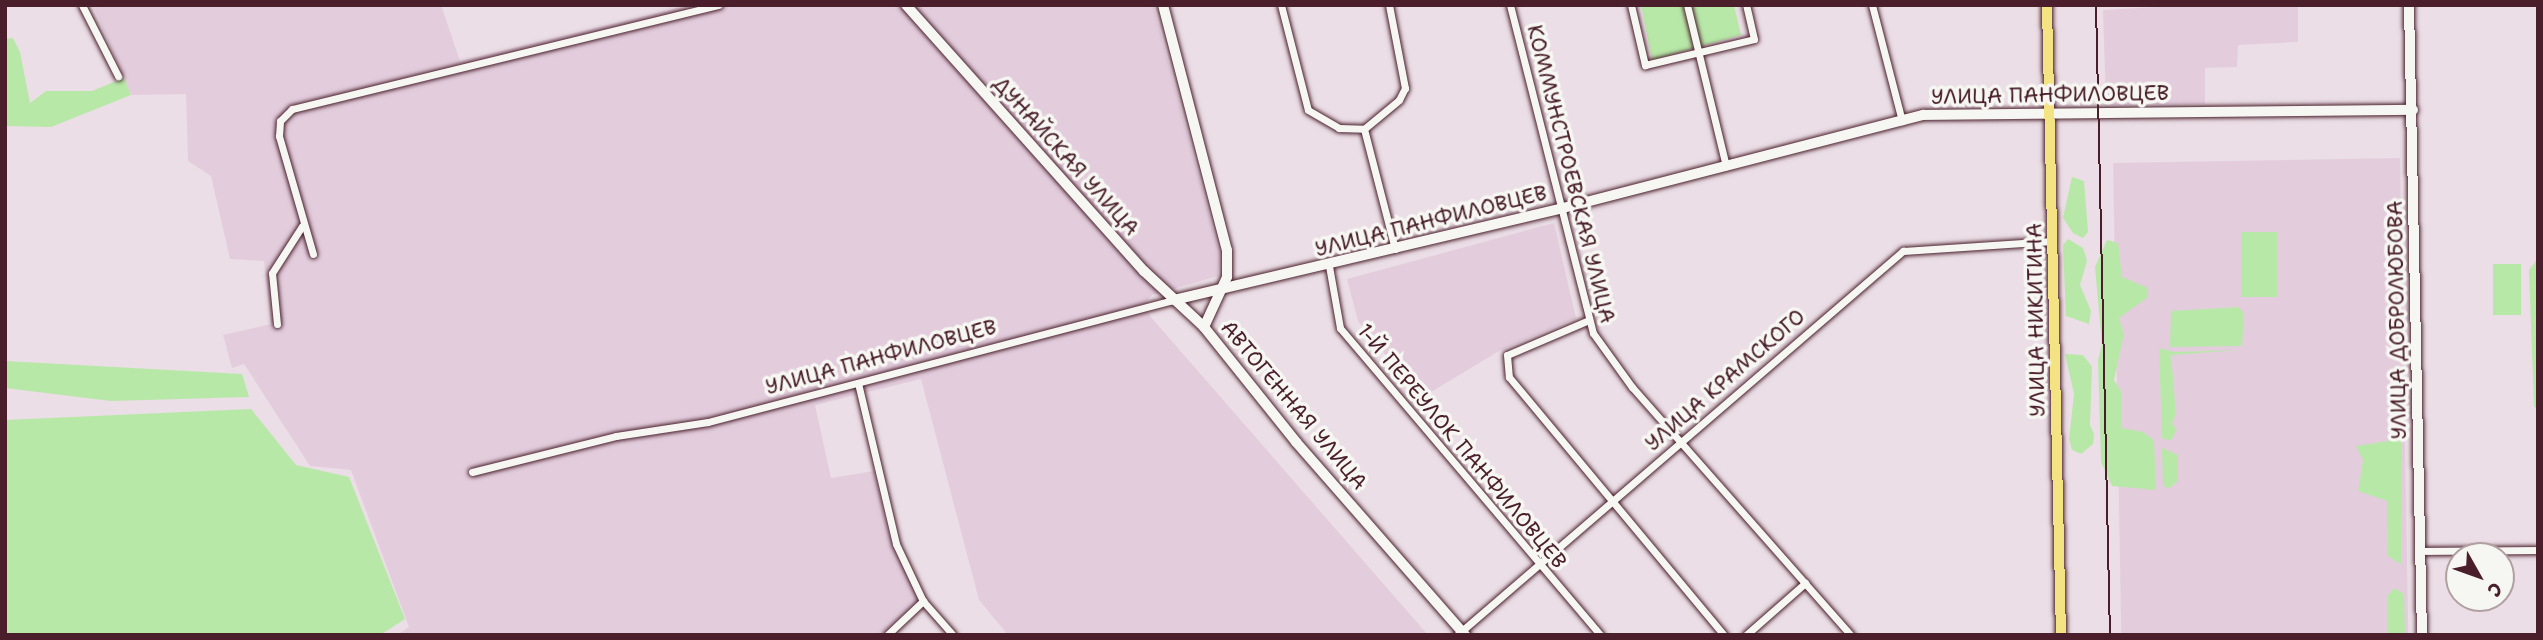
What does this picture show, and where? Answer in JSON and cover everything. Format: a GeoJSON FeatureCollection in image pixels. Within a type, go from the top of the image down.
{"type":"FeatureCollection","features":[{"type":"Feature","properties":{"kind":"main road","name":"УЛИЦА НИКИТИНА"},"geometry":{"type":"LineString","coordinates":[[2047,5],[2061,635]]}},
{"type":"Feature","properties":{"kind":"street"},"geometry":{"type":"LineString","coordinates":[[82,5],[118,76]]}},
{"type":"Feature","properties":{"kind":"street"},"geometry":{"type":"LineString","coordinates":[[313,254],[302,226],[278,136],[279,121],[292,109],[718,5]]}},
{"type":"Feature","properties":{"kind":"street","name":"ДУНАЙСКАЯ УЛИЦА"},"geometry":{"type":"LineString","coordinates":[[906,5],[1174,300],[1204,327]]}},
{"type":"Feature","properties":{"kind":"street","name":"АВТОГЕННАЯ УЛИЦА"},"geometry":{"type":"LineString","coordinates":[[1163,5],[1227,250],[1228,269],[1204,327],[1296,442],[1461,633]]}},
{"type":"Feature","properties":{"kind":"street"},"geometry":{"type":"LineString","coordinates":[[1280,5],[1308,110],[1339,128],[1364,129],[1399,100],[1405,88],[1389,5]]}},
{"type":"Feature","properties":{"kind":"street","name":"КОММУНСТРОЕВСКАЯ УЛИЦА"},"geometry":{"type":"LineString","coordinates":[[1510,5],[1593,334],[1632,387],[1851,635]]}},
{"type":"Feature","properties":{"kind":"street"},"geometry":{"type":"LineString","coordinates":[[1631,5],[1645,65],[1754,39],[1746,5]]}},
{"type":"Feature","properties":{"kind":"street"},"geometry":{"type":"LineString","coordinates":[[1687,5],[1726,166]]}},
{"type":"Feature","properties":{"kind":"street"},"geometry":{"type":"LineString","coordinates":[[1872,5],[1902,121]]}},
{"type":"Feature","properties":{"kind":"street","name":"УЛИЦА ДОБРОЛЮБОВА"},"geometry":{"type":"LineString","coordinates":[[2409,5],[2421,635]]}},
{"type":"Feature","properties":{"kind":"street","name":"УЛИЦА ПАНФИЛОВЦЕВ"},"geometry":{"type":"LineString","coordinates":[[472,472],[616,436],[708,422],[1174,300],[1395,250],[1923,115],[2413,110]]}},
{"type":"Feature","properties":{"kind":"street"},"geometry":{"type":"LineString","coordinates":[[1364,129],[1395,250]]}},
{"type":"Feature","properties":{"kind":"street"},"geometry":{"type":"LineString","coordinates":[[277,324],[272,273],[302,226]]}},
{"type":"Feature","properties":{"kind":"street","name":"УЛИЦА КРАМСКОГО"},"geometry":{"type":"LineString","coordinates":[[1461,633],[1681,440],[1903,251],[2053,241]]}},
{"type":"Feature","properties":{"kind":"street","name":"1-Й ПЕРЕУЛОК ПАНФИЛОВЦЕВ"},"geometry":{"type":"LineString","coordinates":[[1329,266],[1340,328],[1600,635]]}},
{"type":"Feature","properties":{"kind":"street"},"geometry":{"type":"LineString","coordinates":[[1589,320],[1507,355],[1506,368],[1611,502],[1724,635]]}},
{"type":"Feature","properties":{"kind":"street"},"geometry":{"type":"LineString","coordinates":[[858,383],[896,544],[923,601],[953,635]]}},
{"type":"Feature","properties":{"kind":"street"},"geometry":{"type":"LineString","coordinates":[[2420,551],[2538,550]]}},
{"type":"Feature","properties":{"kind":"street"},"geometry":{"type":"LineString","coordinates":[[1746,635],[1805,583]]}},
{"type":"Feature","properties":{"kind":"street"},"geometry":{"type":"LineString","coordinates":[[887,635],[923,601]]}},
{"type":"Feature","properties":{"kind":"shaded area"},"geometry":{"type":"Polygon","coordinates":[[[93,5],[441,5],[460,61],[690,5],[1153,5],[1219,252],[1218,276],[1152,295],[1146,303],[1150,316],[1428,635],[1008,635],[979,600],[921,379],[815,405],[831,478],[874,471],[888,531],[920,600],[880,635],[397,635],[409,627],[351,470],[310,466],[244,364],[232,368],[223,335],[271,324],[264,261],[230,259],[211,176],[188,161],[186,94],[131,95],[93,5]]]}},
{"type":"Feature","properties":{"kind":"shaded area"},"geometry":{"type":"Polygon","coordinates":[[[2194,5],[2298,5],[2298,42],[2238,45],[2237,67],[2205,68],[2205,104],[2106,105],[2103,10],[2194,5]]]}},
{"type":"Feature","properties":{"kind":"shaded area"},"geometry":{"type":"Polygon","coordinates":[[[2400,158],[2408,635],[2121,635],[2113,163],[2400,158]]]}},
{"type":"Feature","properties":{"kind":"shaded area"},"geometry":{"type":"Polygon","coordinates":[[[1554,223],[1576,318],[1499,351],[1421,398],[1358,321],[1347,279],[1554,223]]]}},
{"type":"Feature","properties":{"kind":"green space"},"geometry":{"type":"Polygon","coordinates":[[[1641,5],[1734,5],[1741,35],[1652,60],[1641,5]]]}},
{"type":"Feature","properties":{"kind":"green space"},"geometry":{"type":"Polygon","coordinates":[[[13,38],[20,52],[30,103],[46,91],[92,91],[124,78],[131,95],[51,127],[5,126],[5,39],[13,38]]]}},
{"type":"Feature","properties":{"kind":"green space"},"geometry":{"type":"Polygon","coordinates":[[[2072,177],[2084,181],[2088,232],[2083,238],[2073,233],[2063,218],[2072,177]]]}},
{"type":"Feature","properties":{"kind":"green space"},"geometry":{"type":"Polygon","coordinates":[[[2241,232],[2277,232],[2277,297],[2241,297],[2241,232]]]}},
{"type":"Feature","properties":{"kind":"green space"},"geometry":{"type":"Polygon","coordinates":[[[2068,239],[2083,248],[2087,261],[2080,285],[2091,311],[2089,324],[2066,316],[2063,245],[2068,239]]]}},
{"type":"Feature","properties":{"kind":"green space"},"geometry":{"type":"Polygon","coordinates":[[[2107,240],[2118,243],[2122,277],[2148,288],[2148,297],[2119,318],[2124,334],[2114,380],[2121,391],[2122,428],[2143,432],[2154,440],[2156,490],[2112,486],[2101,462],[2098,360],[2102,345],[2095,267],[2107,240]]]}},
{"type":"Feature","properties":{"kind":"green space"},"geometry":{"type":"Polygon","coordinates":[[[2538,258],[2538,411],[2534,406],[2529,270],[2538,258]]]}},
{"type":"Feature","properties":{"kind":"green space"},"geometry":{"type":"Polygon","coordinates":[[[2493,264],[2521,264],[2521,315],[2493,315],[2493,264]]]}},
{"type":"Feature","properties":{"kind":"green space"},"geometry":{"type":"Polygon","coordinates":[[[2239,307],[2244,314],[2242,346],[2170,347],[2171,311],[2239,307]]]}},
{"type":"Feature","properties":{"kind":"green space"},"geometry":{"type":"Polygon","coordinates":[[[2159,348],[2174,352],[2240,350],[2171,355],[2176,414],[2172,423],[2177,430],[2170,441],[2162,438],[2159,348]]]}},
{"type":"Feature","properties":{"kind":"green space"},"geometry":{"type":"Polygon","coordinates":[[[2065,354],[2083,355],[2092,367],[2090,425],[2094,434],[2093,444],[2081,454],[2072,450],[2069,439],[2074,394],[2065,354]]]}},
{"type":"Feature","properties":{"kind":"green space"},"geometry":{"type":"Polygon","coordinates":[[[5,361],[242,374],[249,397],[111,401],[5,388],[5,361]]]}},
{"type":"Feature","properties":{"kind":"green space"},"geometry":{"type":"Polygon","coordinates":[[[251,409],[296,465],[349,477],[405,619],[380,635],[5,635],[5,420],[251,409]]]}},
{"type":"Feature","properties":{"kind":"green space"},"geometry":{"type":"Polygon","coordinates":[[[2394,433],[2402,442],[2401,564],[2388,556],[2387,501],[2358,491],[2363,460],[2356,446],[2388,441],[2394,433]]]}},
{"type":"Feature","properties":{"kind":"green space"},"geometry":{"type":"Polygon","coordinates":[[[2162,448],[2178,455],[2178,481],[2168,489],[2163,485],[2162,448]]]}},
{"type":"Feature","properties":{"kind":"green space"},"geometry":{"type":"Polygon","coordinates":[[[2394,588],[2404,594],[2405,635],[2388,635],[2388,595],[2394,588]]]}},
{"type":"Feature","properties":{"kind":"tram line"},"geometry":{"type":"LineString","coordinates":[[2096,5],[2110,635]]}}]}
